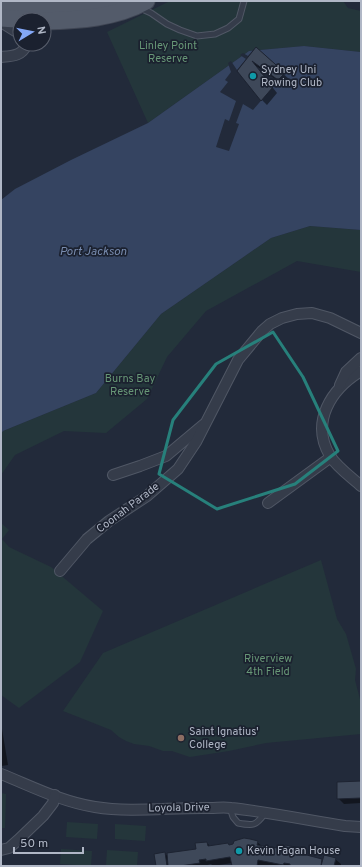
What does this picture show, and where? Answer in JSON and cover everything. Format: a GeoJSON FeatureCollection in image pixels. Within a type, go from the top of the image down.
{"type":"FeatureCollection","features":[{"type":"Feature","properties":{"kind":"main road"},"geometry":{"type":"LineString","coordinates":[[45,12],[67,7],[86,6],[115,1]]}},
{"type":"Feature","properties":{"kind":"main road"},"geometry":{"type":"LineString","coordinates":[[1,3],[24,12]]}},
{"type":"Feature","properties":{"kind":"main road"},"geometry":{"type":"LineString","coordinates":[[52,20],[91,18],[117,13],[141,3]]}},
{"type":"Feature","properties":{"kind":"main road"},"geometry":{"type":"LineString","coordinates":[[1,18],[12,17]]}},
{"type":"Feature","properties":{"kind":"street"},"geometry":{"type":"LineString","coordinates":[[1,22],[12,29]]}},
{"type":"Feature","properties":{"kind":"street"},"geometry":{"type":"LineString","coordinates":[[1,57],[13,56],[20,54],[21,52]]}},
{"type":"Feature","properties":{"kind":"street","name":"Coonah Parade"},"geometry":{"type":"LineString","coordinates":[[60,571],[87,539],[109,521],[147,496],[178,469],[196,442],[238,360],[262,331],[270,324],[282,318],[297,314],[312,313],[330,318],[361,333]]}},
{"type":"Feature","properties":{"kind":"street"},"geometry":{"type":"LineString","coordinates":[[361,358],[346,372],[326,408],[322,425],[324,441],[331,457],[344,472],[361,486]]}},
{"type":"Feature","properties":{"kind":"street"},"geometry":{"type":"LineString","coordinates":[[337,390],[348,379],[361,371]]}},
{"type":"Feature","properties":{"kind":"street","name":"Coonah Parade"},"geometry":{"type":"LineString","coordinates":[[113,475],[166,456],[206,422]]}},
{"type":"Feature","properties":{"kind":"street"},"geometry":{"type":"LineString","coordinates":[[268,503],[331,457]]}},
{"type":"Feature","properties":{"kind":"street","name":"Loyola Drive"},"geometry":{"type":"LineString","coordinates":[[1,774],[77,803],[96,807],[114,809],[230,808],[338,825],[361,827]]}},
{"type":"Feature","properties":{"kind":"street"},"geometry":{"type":"LineString","coordinates":[[1,850],[9,848],[43,816],[53,803],[55,795]]}},
{"type":"Feature","properties":{"kind":"lane"},"geometry":{"type":"LineString","coordinates":[[141,3],[151,13],[173,27],[197,36],[215,34],[228,28],[239,18],[244,1]]}},
{"type":"Feature","properties":{"kind":"lane"},"geometry":{"type":"LineString","coordinates":[[230,808],[232,817],[238,823],[249,825],[259,821],[265,813]]}},
{"type":"Feature","properties":{"kind":"highlighted area"},"geometry":{"type":"Polygon","coordinates":[[[273,332],[303,377],[338,451],[295,484],[217,509],[159,474],[173,420],[216,364],[273,332]]]}},
{"type":"Feature","properties":{"kind":"green space","name":"Linley Point Reserve"},"geometry":{"type":"Polygon","coordinates":[[[170,1],[343,1],[348,8],[361,11],[361,52],[304,46],[249,51],[148,123],[107,32],[170,1]]]}},
{"type":"Feature","properties":{"kind":"green space","name":"Burns Bay Reserve"},"geometry":{"type":"Polygon","coordinates":[[[310,226],[361,230],[361,272],[297,261],[206,311],[167,357],[147,399],[106,433],[64,431],[15,455],[1,475],[1,434],[3,431],[96,393],[161,314],[271,238],[310,226]]]}},
{"type":"Feature","properties":{"kind":"green space"},"geometry":{"type":"Polygon","coordinates":[[[1,523],[9,530],[2,539],[9,547],[51,567],[103,611],[80,662],[19,708],[1,695],[1,523]]]}},
{"type":"Feature","properties":{"kind":"green space","name":"Riverview 4th Field"},"geometry":{"type":"Polygon","coordinates":[[[321,560],[337,619],[346,634],[356,669],[355,680],[361,703],[361,734],[266,743],[190,757],[172,751],[163,751],[149,746],[134,744],[119,737],[111,730],[63,711],[103,653],[321,560]]]}},
{"type":"Feature","properties":{"kind":"green space"},"geometry":{"type":"Polygon","coordinates":[[[1,793],[6,794],[5,828],[1,828],[1,793]]]}},
{"type":"Feature","properties":{"kind":"green space"},"geometry":{"type":"Polygon","coordinates":[[[67,822],[98,824],[97,839],[66,837],[67,822]]]}},
{"type":"Feature","properties":{"kind":"green space"},"geometry":{"type":"Polygon","coordinates":[[[115,824],[146,826],[145,841],[115,839],[115,824]]]}},
{"type":"Feature","properties":{"kind":"green space"},"geometry":{"type":"Polygon","coordinates":[[[61,849],[92,851],[91,866],[60,864],[61,849]]]}},
{"type":"Feature","properties":{"kind":"green space"},"geometry":{"type":"Polygon","coordinates":[[[107,850],[138,852],[137,866],[106,865],[107,850]]]}},
{"type":"Feature","properties":{"kind":"water","name":"Port Jackson"},"geometry":{"type":"Polygon","coordinates":[[[304,46],[361,52],[361,230],[310,226],[271,238],[161,314],[96,393],[3,431],[1,434],[1,200],[15,189],[148,123],[249,51],[304,46]]]}},
{"type":"Feature","properties":{"kind":"pier"},"geometry":{"type":"Polygon","coordinates":[[[255,48],[257,48],[285,73],[253,110],[243,104],[236,123],[239,124],[229,151],[216,147],[225,119],[229,121],[236,101],[220,92],[228,82],[225,80],[231,72],[228,63],[231,61],[237,70],[246,59],[240,55],[243,53],[248,56],[255,48]]]}},
{"type":"Feature","properties":{"kind":"building","name":"Sydney Uni Rowing Club"},"geometry":{"type":"Polygon","coordinates":[[[256,47],[285,73],[278,80],[252,61],[273,87],[261,101],[237,71],[256,47]]]}},
{"type":"Feature","properties":{"kind":"building"},"geometry":{"type":"Polygon","coordinates":[[[361,781],[361,798],[337,799],[337,782],[361,781]]]}},
{"type":"Feature","properties":{"kind":"building","name":"Kevin Fagan House"},"geometry":{"type":"Polygon","coordinates":[[[244,838],[258,841],[257,845],[284,849],[285,845],[296,847],[295,852],[322,859],[321,866],[290,866],[290,864],[284,863],[283,865],[258,860],[257,866],[232,866],[230,857],[206,861],[206,859],[199,860],[200,863],[180,866],[168,866],[167,853],[196,849],[195,843],[207,842],[208,846],[228,843],[229,845],[233,844],[234,841],[244,838]]]}},
{"type":"Feature","properties":{"kind":"building"},"geometry":{"type":"Polygon","coordinates":[[[165,852],[167,866],[156,866],[154,854],[165,852]]]}},
{"type":"Feature","properties":{"kind":"building"},"geometry":{"type":"Polygon","coordinates":[[[324,855],[336,858],[334,866],[321,866],[324,855]]]}},
{"type":"Feature","properties":{"kind":"place","name":"Sydney Uni Rowing Club"},"geometry":{"type":"Point","coordinates":[253,76]}},
{"type":"Feature","properties":{"kind":"place","name":"Saint Ignatius' College"},"geometry":{"type":"Point","coordinates":[181,738]}},
{"type":"Feature","properties":{"kind":"place","name":"Kevin Fagan House"},"geometry":{"type":"Point","coordinates":[239,851]}}]}
